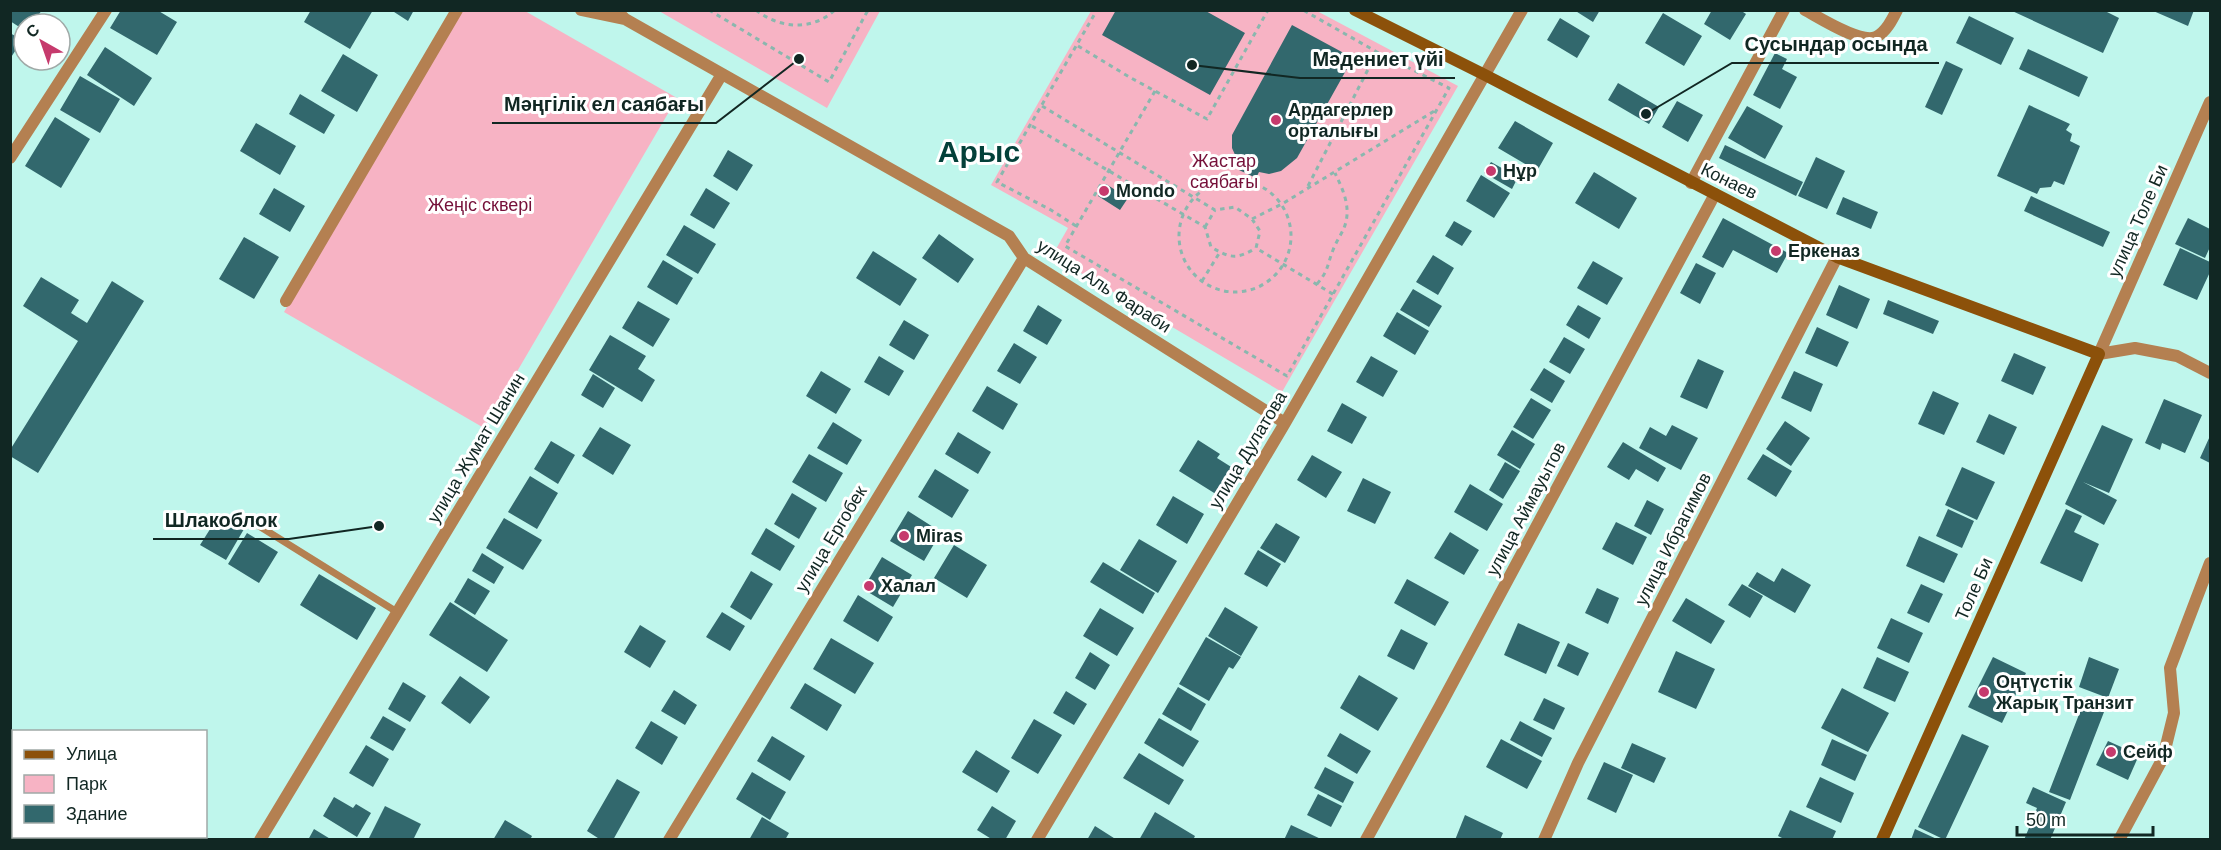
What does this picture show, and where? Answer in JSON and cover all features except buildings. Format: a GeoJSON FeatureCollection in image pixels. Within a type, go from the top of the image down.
{"type":"FeatureCollection","features":[{"type":"Feature","properties":{"kind":"main road","name":"Конаев"},"geometry":{"type":"LineString","coordinates":[[1361,12],[1837,257],[2099,354]]}},
{"type":"Feature","properties":{"kind":"main road","name":"Толе Би"},"geometry":{"type":"LineString","coordinates":[[1882,840],[2099,354]]}},
{"type":"Feature","properties":{"kind":"street"},"geometry":{"type":"LineString","coordinates":[[10,158],[106,10]]}},
{"type":"Feature","properties":{"kind":"street"},"geometry":{"type":"LineString","coordinates":[[286,301],[457,10]]}},
{"type":"Feature","properties":{"kind":"street","name":"улица Аль Фараби"},"geometry":{"type":"LineString","coordinates":[[581,10],[624,13],[722,74],[1009,236],[1024,258],[1285,423]]}},
{"type":"Feature","properties":{"kind":"street","name":"улица Дулатова"},"geometry":{"type":"LineString","coordinates":[[1036,840],[1285,423],[1522,10]]}},
{"type":"Feature","properties":{"kind":"street"},"geometry":{"type":"LineString","coordinates":[[1691,183],[1784,10]]}},
{"type":"Feature","properties":{"kind":"street"},"geometry":{"type":"LineString","coordinates":[[1804,10],[1865,39],[1875,37],[1886,29],[1897,10]]}},
{"type":"Feature","properties":{"kind":"street","name":"улица Жумат Шанин"},"geometry":{"type":"LineString","coordinates":[[260,840],[722,74]]}},
{"type":"Feature","properties":{"kind":"street","name":"улица Толе Би"},"geometry":{"type":"LineString","coordinates":[[2099,354],[2211,102]]}},
{"type":"Feature","properties":{"kind":"street","name":"улица Аймауытов"},"geometry":{"type":"LineString","coordinates":[[1366,840],[1715,194]]}},
{"type":"Feature","properties":{"kind":"street","name":"улица Ибрагимов"},"geometry":{"type":"LineString","coordinates":[[1544,840],[1578,764],[1837,257]]}},
{"type":"Feature","properties":{"kind":"street","name":"улица Ергобек"},"geometry":{"type":"LineString","coordinates":[[669,840],[1024,258]]}},
{"type":"Feature","properties":{"kind":"street"},"geometry":{"type":"LineString","coordinates":[[2099,354],[2135,348],[2177,356],[2211,373]]}},
{"type":"Feature","properties":{"kind":"street"},"geometry":{"type":"LineString","coordinates":[[2119,840],[2163,758],[2174,713],[2170,668],[2211,563]]}},
{"type":"Feature","properties":{"kind":"lane"},"geometry":{"type":"LineString","coordinates":[[259,526],[397,612]]}},
{"type":"Feature","properties":{"kind":"path"},"geometry":{"type":"LineString","coordinates":[[709,10],[830,82],[868,10]]}},
{"type":"Feature","properties":{"kind":"path"},"geometry":{"type":"LineString","coordinates":[[756,10],[775,22],[795,26],[821,20],[835,10]]}},
{"type":"Feature","properties":{"kind":"path"},"geometry":{"type":"LineString","coordinates":[[1076,226],[1051,210],[997,182],[1097,10]]}},
{"type":"Feature","properties":{"kind":"path"},"geometry":{"type":"LineString","coordinates":[[1078,46],[1207,119],[1268,10]]}},
{"type":"Feature","properties":{"kind":"path"},"geometry":{"type":"LineString","coordinates":[[1155,91],[1065,246],[1287,376],[1335,295],[1449,88],[1377,52],[1303,10]]}},
{"type":"Feature","properties":{"kind":"path"},"geometry":{"type":"LineString","coordinates":[[1307,189],[1377,52]]}},
{"type":"Feature","properties":{"kind":"path"},"geometry":{"type":"LineString","coordinates":[[1031,126],[1205,227],[1211,247],[1228,257],[1242,256],[1256,248],[1260,231],[1252,219],[1235,207],[1215,210],[1042,106]]}},
{"type":"Feature","properties":{"kind":"path"},"geometry":{"type":"LineString","coordinates":[[1252,219],[1282,204],[1438,109]]}},
{"type":"Feature","properties":{"kind":"path"},"geometry":{"type":"LineString","coordinates":[[1317,284],[1327,272],[1332,250],[1345,226],[1347,214],[1346,199],[1335,172]]}},
{"type":"Feature","properties":{"kind":"path"},"geometry":{"type":"LineString","coordinates":[[1240,180],[1264,188],[1282,204],[1291,229],[1289,253],[1283,264],[1267,282],[1244,291],[1219,290],[1202,281],[1189,268],[1183,257],[1179,232],[1183,213],[1194,198],[1215,184],[1240,180]]}},
{"type":"Feature","properties":{"kind":"path"},"geometry":{"type":"LineString","coordinates":[[1205,227],[1215,210]]}},
{"type":"Feature","properties":{"kind":"path"},"geometry":{"type":"LineString","coordinates":[[1256,248],[1335,295]]}},
{"type":"Feature","properties":{"kind":"path"},"geometry":{"type":"LineString","coordinates":[[1202,281],[1220,252]]}},
{"type":"Feature","properties":{"kind":"green space","name":"Жеңіс сквері"},"geometry":{"type":"Polygon","coordinates":[[[459,11],[525,11],[677,98],[484,428],[284,312],[459,11]]]}},
{"type":"Feature","properties":{"kind":"green space"},"geometry":{"type":"Polygon","coordinates":[[[659,11],[880,11],[827,108],[659,11]]]}},
{"type":"Feature","properties":{"kind":"green space","name":"Жастар саябағы"},"geometry":{"type":"Polygon","coordinates":[[[1091,11],[1317,11],[1458,86],[1282,392],[1052,256],[1068,228],[991,185],[1091,11]]]}},
{"type":"Feature","properties":{"kind":"place","name":"Мәңгілік ел саябағы"},"geometry":{"type":"Point","coordinates":[799,59]}},
{"type":"Feature","properties":{"kind":"place","name":"Mәдениет үйі"},"geometry":{"type":"Point","coordinates":[1192,65]}},
{"type":"Feature","properties":{"kind":"place","name":"Сусындар осында"},"geometry":{"type":"Point","coordinates":[1646,114]}},
{"type":"Feature","properties":{"kind":"place","name":"Ардагерлер орталығы"},"geometry":{"type":"Point","coordinates":[1276,120]}},
{"type":"Feature","properties":{"kind":"place","name":"Нұр"},"geometry":{"type":"Point","coordinates":[1491,171]}},
{"type":"Feature","properties":{"kind":"place","name":"Mondo"},"geometry":{"type":"Point","coordinates":[1104,191]}},
{"type":"Feature","properties":{"kind":"place","name":"Еркеназ"},"geometry":{"type":"Point","coordinates":[1776,251]}},
{"type":"Feature","properties":{"kind":"place","name":"Шлакоблок"},"geometry":{"type":"Point","coordinates":[379,526]}},
{"type":"Feature","properties":{"kind":"place","name":"Miras"},"geometry":{"type":"Point","coordinates":[904,536]}},
{"type":"Feature","properties":{"kind":"place","name":"Халал"},"geometry":{"type":"Point","coordinates":[869,586]}},
{"type":"Feature","properties":{"kind":"place","name":"Оңтүстік Жарық Транзит"},"geometry":{"type":"Point","coordinates":[1984,692]}},
{"type":"Feature","properties":{"kind":"place","name":"Сейф"},"geometry":{"type":"Point","coordinates":[2111,752]}},
{"type":"Feature","properties":{"kind":"district","name":"Арыс"},"geometry":{"type":"Point","coordinates":[979,151]}}]}
